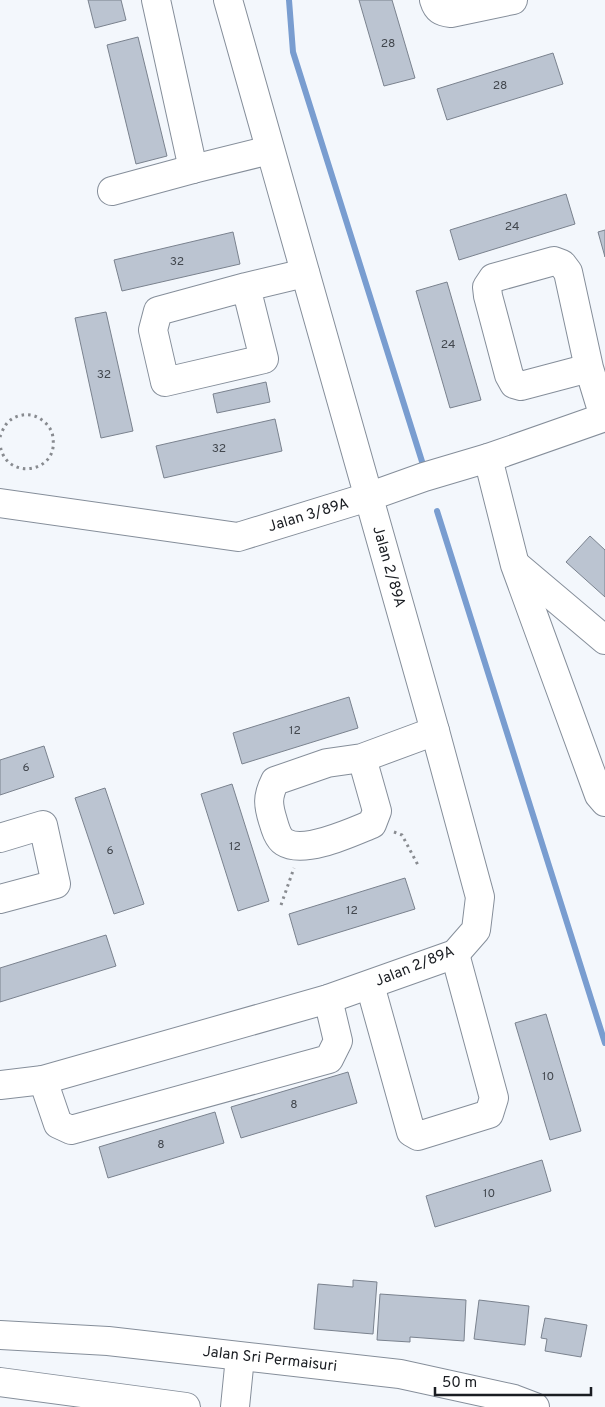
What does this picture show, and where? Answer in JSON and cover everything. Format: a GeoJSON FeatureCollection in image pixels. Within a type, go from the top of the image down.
{"type":"FeatureCollection","features":[{"type":"Feature","properties":{"kind":"street"},"geometry":{"type":"LineString","coordinates":[[156,0],[193,169]]}},
{"type":"Feature","properties":{"kind":"street","name":"Jalan 2/89A"},"geometry":{"type":"LineString","coordinates":[[0,1085],[43,1080],[370,985],[455,954],[476,930],[480,897],[435,731],[228,0]]}},
{"type":"Feature","properties":{"kind":"street"},"geometry":{"type":"LineString","coordinates":[[434,0],[436,7],[442,12],[451,14],[513,0]]}},
{"type":"Feature","properties":{"kind":"street"},"geometry":{"type":"LineString","coordinates":[[112,191],[270,150]]}},
{"type":"Feature","properties":{"kind":"street"},"geometry":{"type":"LineString","coordinates":[[589,368],[521,386],[514,384],[508,375],[488,296],[488,287],[492,278],[554,261],[562,264],[568,272],[589,368],[605,417]]}},
{"type":"Feature","properties":{"kind":"street"},"geometry":{"type":"LineString","coordinates":[[246,287],[305,273]]}},
{"type":"Feature","properties":{"kind":"street","name":"Jalan 3/89A"},"geometry":{"type":"LineString","coordinates":[[0,503],[238,537],[488,458],[605,417]]}},
{"type":"Feature","properties":{"kind":"street"},"geometry":{"type":"LineString","coordinates":[[488,458],[515,564],[599,795],[605,802]]}},
{"type":"Feature","properties":{"kind":"street"},"geometry":{"type":"LineString","coordinates":[[515,564],[605,640]]}},
{"type":"Feature","properties":{"kind":"street"},"geometry":{"type":"LineString","coordinates":[[362,758],[377,811],[372,824],[334,840],[302,847],[290,845],[282,841],[269,807],[269,793],[275,781],[327,763],[362,758],[435,731]]}},
{"type":"Feature","properties":{"kind":"street"},"geometry":{"type":"LineString","coordinates":[[0,838],[43,825],[56,884],[0,900]]}},
{"type":"Feature","properties":{"kind":"street"},"geometry":{"type":"LineString","coordinates":[[370,985],[411,1132],[418,1136],[489,1114],[494,1098],[455,954]]}},
{"type":"Feature","properties":{"kind":"street"},"geometry":{"type":"LineString","coordinates":[[43,1080],[58,1124],[71,1130],[329,1059],[338,1041],[328,998]]}},
{"type":"Feature","properties":{"kind":"street","name":"Jalan Sri Permaisuri"},"geometry":{"type":"LineString","coordinates":[[0,1335],[108,1340],[240,1357],[400,1374],[524,1403]]}},
{"type":"Feature","properties":{"kind":"street"},"geometry":{"type":"LineString","coordinates":[[235,1407],[240,1357]]}},
{"type":"Feature","properties":{"kind":"street"},"geometry":{"type":"LineString","coordinates":[[0,1382],[186,1407]]}},
{"type":"Feature","properties":{"kind":"path"},"geometry":{"type":"LineString","coordinates":[[0,437],[5,425],[16,417],[31,415],[40,418],[47,424],[53,434],[54,444],[51,455],[43,464],[27,470],[9,463],[4,456],[0,444]]}},
{"type":"Feature","properties":{"kind":"path"},"geometry":{"type":"LineString","coordinates":[[372,824],[402,835],[419,867]]}},
{"type":"Feature","properties":{"kind":"path"},"geometry":{"type":"LineString","coordinates":[[281,905],[302,847]]}},
{"type":"Feature","properties":{"kind":"building"},"geometry":{"type":"Polygon","coordinates":[[[88,0],[121,0],[126,20],[95,28],[88,0]]]}},
{"type":"Feature","properties":{"kind":"building"},"geometry":{"type":"Polygon","coordinates":[[[359,0],[392,0],[415,78],[384,86],[359,0]]]}},
{"type":"Feature","properties":{"kind":"building"},"geometry":{"type":"Polygon","coordinates":[[[138,37],[167,156],[136,164],[107,45],[138,37]]]}},
{"type":"Feature","properties":{"kind":"building"},"geometry":{"type":"Polygon","coordinates":[[[553,53],[563,84],[447,120],[437,89],[553,53]]]}},
{"type":"Feature","properties":{"kind":"building"},"geometry":{"type":"Polygon","coordinates":[[[566,194],[575,224],[459,260],[450,230],[566,194]]]}},
{"type":"Feature","properties":{"kind":"building"},"geometry":{"type":"Polygon","coordinates":[[[605,230],[605,257],[598,232],[605,230]]]}},
{"type":"Feature","properties":{"kind":"building"},"geometry":{"type":"Polygon","coordinates":[[[233,232],[240,264],[122,291],[114,260],[233,232]]]}},
{"type":"Feature","properties":{"kind":"building"},"geometry":{"type":"Polygon","coordinates":[[[447,282],[481,400],[450,408],[416,291],[447,282]]]}},
{"type":"Feature","properties":{"kind":"building"},"geometry":{"type":"Polygon","coordinates":[[[106,312],[133,431],[101,438],[75,318],[106,312]]]}},
{"type":"Feature","properties":{"kind":"building"},"geometry":{"type":"Polygon","coordinates":[[[266,382],[270,402],[217,413],[213,394],[266,382]]]}},
{"type":"Feature","properties":{"kind":"building"},"geometry":{"type":"Polygon","coordinates":[[[275,419],[282,451],[164,478],[156,446],[275,419]]]}},
{"type":"Feature","properties":{"kind":"building"},"geometry":{"type":"Polygon","coordinates":[[[590,536],[605,550],[605,597],[566,562],[590,536]]]}},
{"type":"Feature","properties":{"kind":"building"},"geometry":{"type":"Polygon","coordinates":[[[349,697],[358,728],[242,764],[233,733],[349,697]]]}},
{"type":"Feature","properties":{"kind":"building"},"geometry":{"type":"Polygon","coordinates":[[[44,746],[54,777],[0,795],[0,760],[44,746]]]}},
{"type":"Feature","properties":{"kind":"building"},"geometry":{"type":"Polygon","coordinates":[[[232,784],[269,901],[238,911],[201,794],[232,784]]]}},
{"type":"Feature","properties":{"kind":"building"},"geometry":{"type":"Polygon","coordinates":[[[105,788],[144,904],[114,914],[75,798],[105,788]]]}},
{"type":"Feature","properties":{"kind":"building"},"geometry":{"type":"Polygon","coordinates":[[[405,878],[415,909],[298,945],[289,914],[405,878]]]}},
{"type":"Feature","properties":{"kind":"building"},"geometry":{"type":"Polygon","coordinates":[[[106,935],[116,966],[0,1002],[0,968],[106,935]]]}},
{"type":"Feature","properties":{"kind":"building"},"geometry":{"type":"Polygon","coordinates":[[[546,1014],[581,1131],[550,1140],[515,1023],[546,1014]]]}},
{"type":"Feature","properties":{"kind":"building"},"geometry":{"type":"Polygon","coordinates":[[[348,1072],[357,1103],[241,1138],[231,1107],[348,1072]]]}},
{"type":"Feature","properties":{"kind":"building"},"geometry":{"type":"Polygon","coordinates":[[[215,1112],[224,1143],[108,1178],[99,1147],[215,1112]]]}},
{"type":"Feature","properties":{"kind":"building"},"geometry":{"type":"Polygon","coordinates":[[[542,1160],[551,1191],[435,1227],[426,1196],[542,1160]]]}},
{"type":"Feature","properties":{"kind":"building"},"geometry":{"type":"Polygon","coordinates":[[[353,1280],[377,1282],[373,1334],[314,1329],[318,1284],[353,1287],[353,1280]]]}},
{"type":"Feature","properties":{"kind":"building"},"geometry":{"type":"Polygon","coordinates":[[[380,1294],[466,1300],[464,1341],[410,1337],[410,1342],[377,1340],[380,1294]]]}},
{"type":"Feature","properties":{"kind":"building"},"geometry":{"type":"Polygon","coordinates":[[[479,1300],[529,1306],[525,1345],[474,1339],[479,1300]]]}},
{"type":"Feature","properties":{"kind":"building"},"geometry":{"type":"Polygon","coordinates":[[[545,1318],[587,1325],[581,1357],[545,1351],[547,1339],[541,1338],[545,1318]]]}},
{"type":"Feature","properties":{"kind":"waterway"},"geometry":{"type":"LineString","coordinates":[[289,0],[293,52],[425,471]]}},
{"type":"Feature","properties":{"kind":"waterway"},"geometry":{"type":"LineString","coordinates":[[437,511],[605,1043]]}}]}
